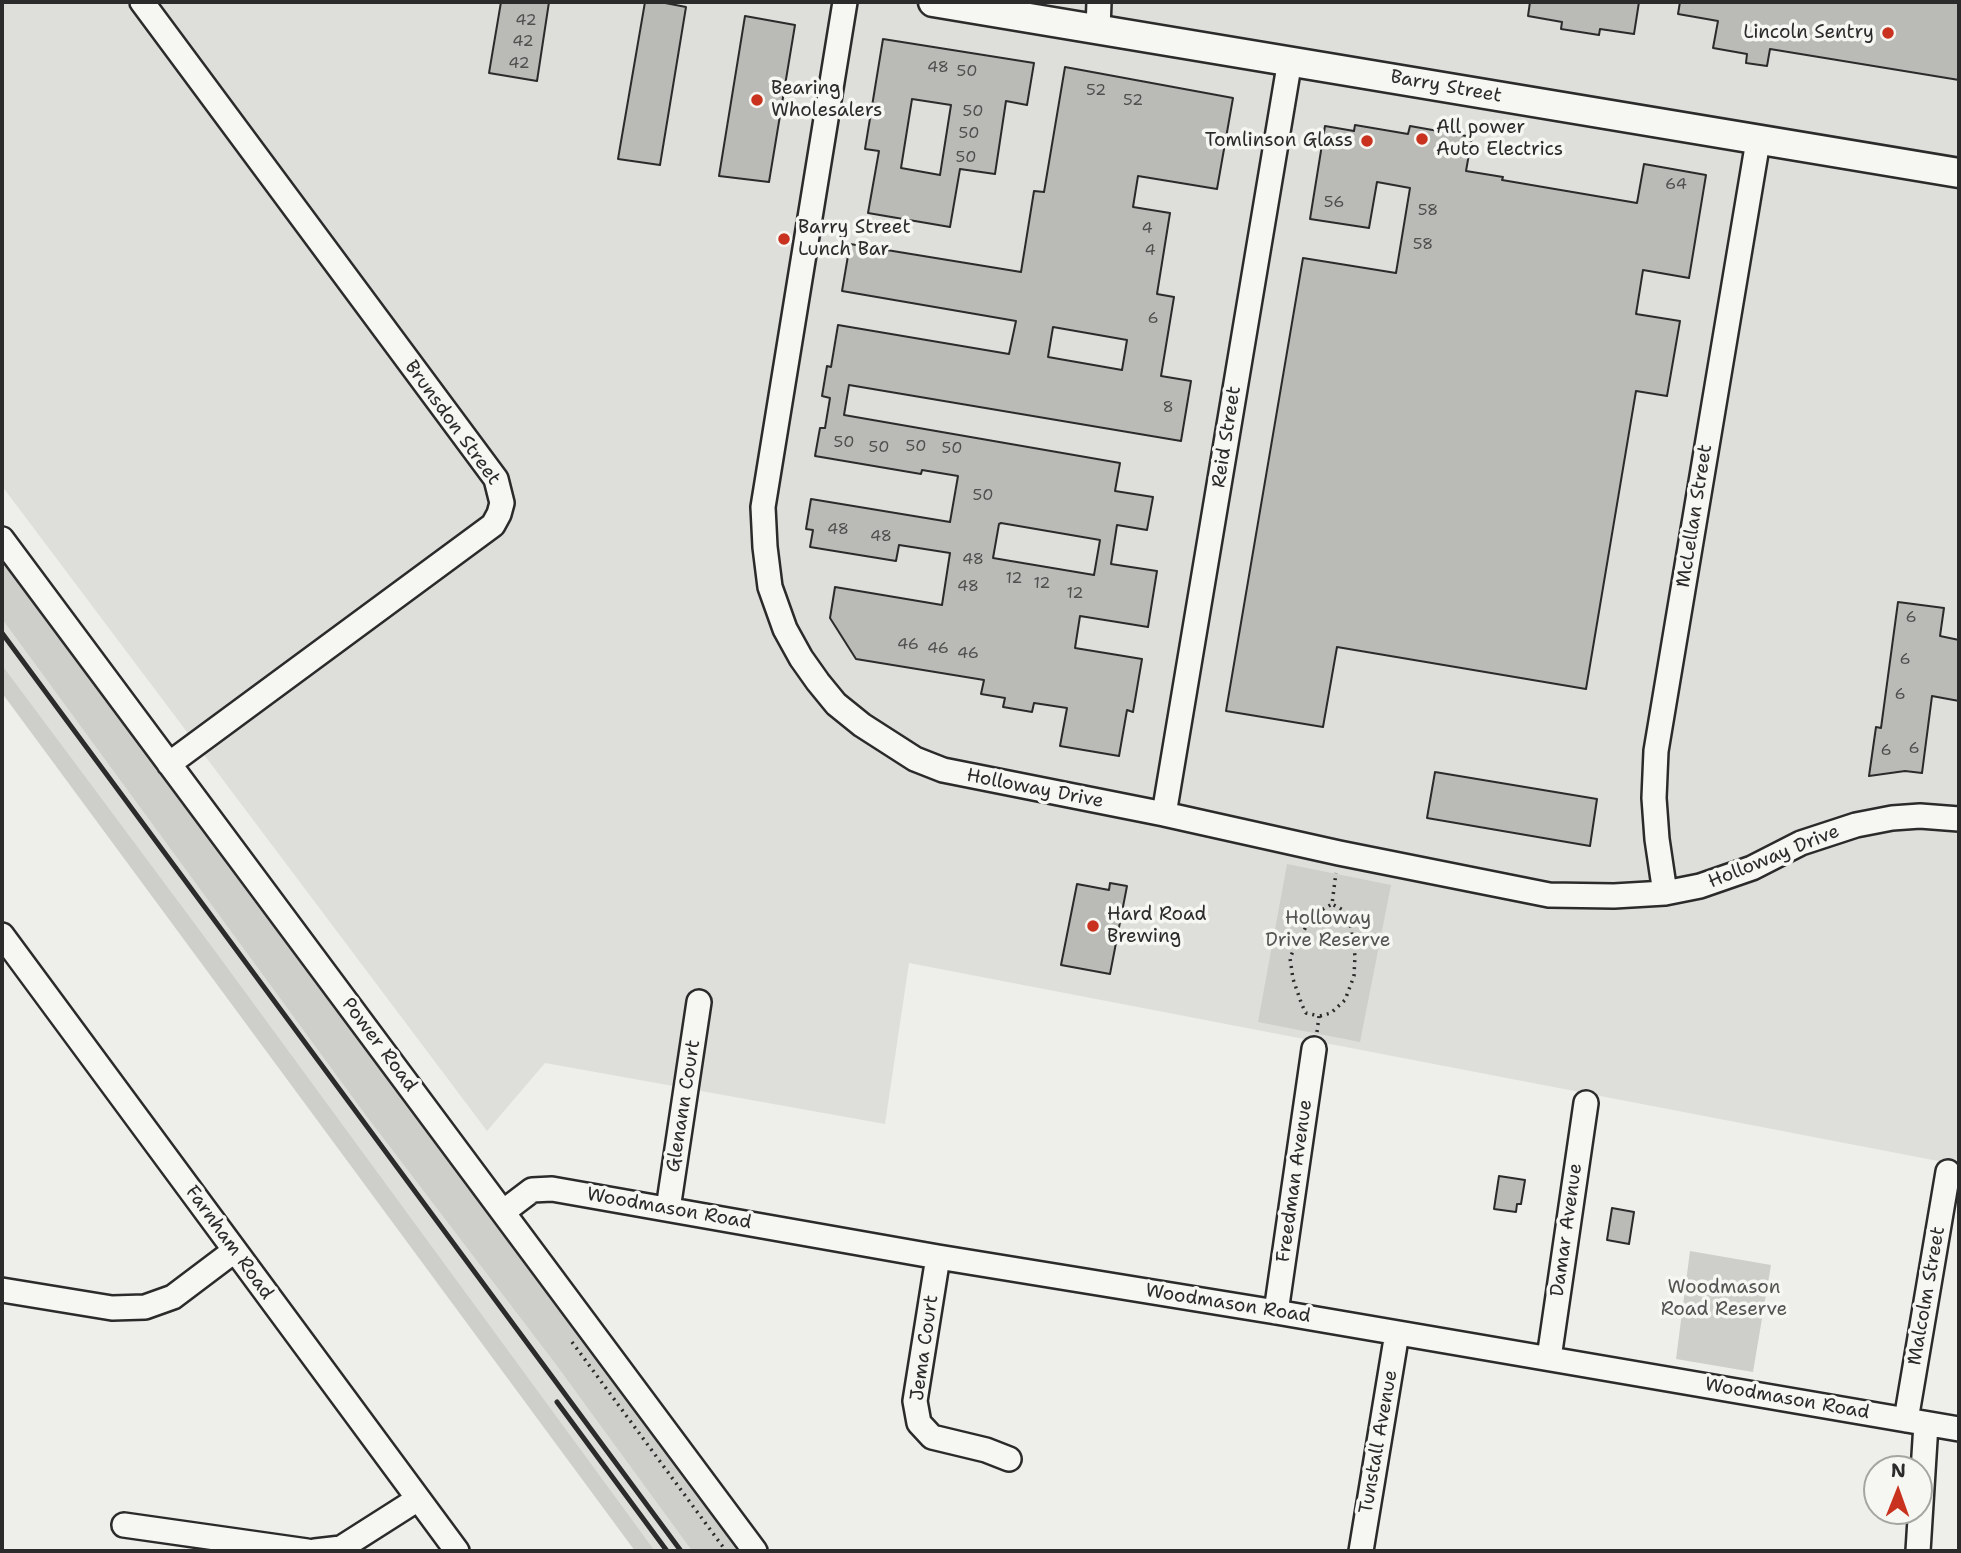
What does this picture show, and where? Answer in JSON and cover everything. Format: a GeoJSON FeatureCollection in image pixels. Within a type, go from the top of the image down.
{"type":"FeatureCollection","features":[{"type":"Feature","properties":{"kind":"main road","name":"Barry Street"},"geometry":{"type":"LineString","coordinates":[[933,2],[1099,15],[1290,60],[1959,173]]}},
{"type":"Feature","properties":{"kind":"street","name":"Brunsdon Street"},"geometry":{"type":"LineString","coordinates":[[142,2],[496,479],[502,503],[493,525],[169,764]]}},
{"type":"Feature","properties":{"kind":"street","name":"Holloway Drive"},"geometry":{"type":"LineString","coordinates":[[845,2],[763,507],[770,587],[785,629],[800,658],[836,704],[879,737],[915,759],[971,777],[1164,814],[1339,853],[1549,895],[1614,896],[1665,893],[1700,886],[1752,868],[1801,843],[1856,825],[1920,816],[1959,819]]}},
{"type":"Feature","properties":{"kind":"street","name":"Reid Street"},"geometry":{"type":"LineString","coordinates":[[1164,814],[1290,60]]}},
{"type":"Feature","properties":{"kind":"street","name":"McLellan Street"},"geometry":{"type":"LineString","coordinates":[[1665,893],[1654,798],[1656,751],[1758,141]]}},
{"type":"Feature","properties":{"kind":"street","name":"Power Road"},"geometry":{"type":"LineString","coordinates":[[2,539],[755,1551]]}},
{"type":"Feature","properties":{"kind":"street","name":"Farnham Road"},"geometry":{"type":"LineString","coordinates":[[2,935],[10,962],[234,1251],[457,1551]]}},
{"type":"Feature","properties":{"kind":"street","name":"Glenann Court"},"geometry":{"type":"LineString","coordinates":[[668,1209],[699,1002]]}},
{"type":"Feature","properties":{"kind":"street","name":"Freedman Avenue"},"geometry":{"type":"LineString","coordinates":[[1276,1312],[1314,1049]]}},
{"type":"Feature","properties":{"kind":"street","name":"Damar Avenue"},"geometry":{"type":"LineString","coordinates":[[1549,1358],[1586,1103]]}},
{"type":"Feature","properties":{"kind":"street","name":"Malcolm Street"},"geometry":{"type":"LineString","coordinates":[[1918,1551],[1916,1422],[1948,1172]]}},
{"type":"Feature","properties":{"kind":"street","name":"Woodmason Road"},"geometry":{"type":"LineString","coordinates":[[503,1212],[532,1191],[552,1189],[938,1257],[1397,1332],[1959,1429]]}},
{"type":"Feature","properties":{"kind":"street"},"geometry":{"type":"LineString","coordinates":[[2,1290],[112,1308],[145,1307],[173,1297],[234,1251]]}},
{"type":"Feature","properties":{"kind":"street","name":"Jema Court"},"geometry":{"type":"LineString","coordinates":[[938,1257],[915,1401],[919,1423],[932,1437],[986,1450],[1009,1459]]}},
{"type":"Feature","properties":{"kind":"street","name":"Tunstall Avenue"},"geometry":{"type":"LineString","coordinates":[[1361,1551],[1397,1332]]}},
{"type":"Feature","properties":{"kind":"street"},"geometry":{"type":"LineString","coordinates":[[315,1551],[341,1548],[418,1499]]}},
{"type":"Feature","properties":{"kind":"street"},"geometry":{"type":"LineString","coordinates":[[124,1525],[307,1551]]}},
{"type":"Feature","properties":{"kind":"path"},"geometry":{"type":"LineString","coordinates":[[1332,904],[1339,853]]}},
{"type":"Feature","properties":{"kind":"path"},"geometry":{"type":"LineString","coordinates":[[1332,904],[1343,910],[1350,922],[1355,956],[1354,976],[1345,1000],[1331,1013],[1319,1016],[1306,1013],[1302,1005],[1293,979],[1290,958],[1313,915],[1332,904]]}},
{"type":"Feature","properties":{"kind":"path"},"geometry":{"type":"LineString","coordinates":[[1314,1049],[1319,1016]]}},
{"type":"Feature","properties":{"kind":"shaded area"},"geometry":{"type":"Polygon","coordinates":[[[2,2],[1959,2],[1959,1165],[909,963],[885,1124],[545,1063],[487,1131],[2,486],[2,2]]]}},
{"type":"Feature","properties":{"kind":"shaded area"},"geometry":{"type":"Polygon","coordinates":[[[2,619],[364,1113],[554,1362],[692,1551],[655,1551],[2,665],[2,619]]]}},
{"type":"Feature","properties":{"kind":"green space"},"geometry":{"type":"Polygon","coordinates":[[[2,559],[248,893],[408,1107],[510,1237],[743,1551],[692,1551],[554,1362],[364,1113],[2,619],[2,559]]]}},
{"type":"Feature","properties":{"kind":"green space"},"geometry":{"type":"Polygon","coordinates":[[[2,665],[655,1551],[635,1551],[2,693],[2,665]]]}},
{"type":"Feature","properties":{"kind":"green space","name":"Holloway Drive Reserve"},"geometry":{"type":"Polygon","coordinates":[[[1287,864],[1391,885],[1360,1042],[1258,1022],[1287,864]]]}},
{"type":"Feature","properties":{"kind":"green space","name":"Woodmason Road Reserve"},"geometry":{"type":"Polygon","coordinates":[[[1690,1251],[1771,1265],[1753,1372],[1676,1359],[1690,1251]]]}},
{"type":"Feature","properties":{"kind":"building"},"geometry":{"type":"Polygon","coordinates":[[[501,2],[549,2],[537,81],[489,73],[501,2]]]}},
{"type":"Feature","properties":{"kind":"building"},"geometry":{"type":"Polygon","coordinates":[[[645,2],[686,7],[660,165],[618,159],[645,2]]]}},
{"type":"Feature","properties":{"kind":"building"},"geometry":{"type":"Polygon","coordinates":[[[1530,2],[1639,2],[1634,34],[1600,29],[1599,35],[1561,29],[1562,22],[1528,16],[1530,2]]]}},
{"type":"Feature","properties":{"kind":"building"},"geometry":{"type":"Polygon","coordinates":[[[1680,2],[1959,2],[1959,80],[1770,49],[1767,66],[1746,63],[1747,54],[1713,48],[1718,21],[1678,14],[1680,2]]]}},
{"type":"Feature","properties":{"kind":"building","name":"Bearing Wholesalers"},"geometry":{"type":"Polygon","coordinates":[[[745,16],[795,25],[769,182],[719,176],[745,16]]]}},
{"type":"Feature","properties":{"kind":"building"},"geometry":{"type":"Polygon","coordinates":[[[883,39],[1034,63],[1027,105],[1006,101],[995,174],[960,169],[950,227],[868,213],[879,151],[865,149],[883,39]],[[912,99],[901,168],[940,175],[951,105],[912,99]]]}},
{"type":"Feature","properties":{"kind":"building"},"geometry":{"type":"Polygon","coordinates":[[[1065,67],[1233,98],[1217,189],[1138,176],[1133,207],[1170,213],[1157,294],[1174,297],[1161,376],[1191,381],[1181,441],[849,385],[844,415],[1120,463],[1115,491],[1153,497],[1147,530],[1117,525],[1111,564],[1157,571],[1148,627],[1080,616],[1075,648],[1142,659],[1133,712],[1127,710],[1119,756],[1060,746],[1067,708],[1034,703],[1032,712],[1003,707],[1005,698],[981,694],[984,680],[856,659],[830,618],[835,587],[942,605],[950,553],[899,545],[896,561],[810,547],[813,530],[806,529],[811,499],[950,522],[958,476],[922,470],[921,474],[815,456],[820,428],[825,428],[830,398],[822,396],[827,366],[831,367],[838,325],[1009,354],[1016,321],[842,291],[850,244],[1021,272],[1034,191],[1044,192],[1065,67]],[[1053,327],[1048,357],[1122,370],[1127,340],[1053,327]],[[1001,523],[993,558],[1094,575],[1100,540],[1001,523]]]}},
{"type":"Feature","properties":{"kind":"building"},"geometry":{"type":"Polygon","coordinates":[[[1355,125],[1408,134],[1410,126],[1472,137],[1466,171],[1503,177],[1502,180],[1637,203],[1644,164],[1706,175],[1689,278],[1643,270],[1636,314],[1680,321],[1667,396],[1636,391],[1586,689],[1337,647],[1323,727],[1226,711],[1303,258],[1396,273],[1410,188],[1377,182],[1369,228],[1310,219],[1325,126],[1354,131],[1355,125]]]}},
{"type":"Feature","properties":{"kind":"building"},"geometry":{"type":"Polygon","coordinates":[[[1898,602],[1944,608],[1940,636],[1959,640],[1959,701],[1932,696],[1922,773],[1905,771],[1869,776],[1876,727],[1881,728],[1898,602]]]}},
{"type":"Feature","properties":{"kind":"building"},"geometry":{"type":"Polygon","coordinates":[[[1435,772],[1597,799],[1590,846],[1427,818],[1435,772]]]}},
{"type":"Feature","properties":{"kind":"building"},"geometry":{"type":"Polygon","coordinates":[[[1110,883],[1127,886],[1110,974],[1061,965],[1077,884],[1109,890],[1110,883]]]}},
{"type":"Feature","properties":{"kind":"building"},"geometry":{"type":"Polygon","coordinates":[[[1499,1176],[1525,1180],[1521,1204],[1517,1204],[1516,1212],[1494,1209],[1499,1176]]]}},
{"type":"Feature","properties":{"kind":"building"},"geometry":{"type":"Polygon","coordinates":[[[1612,1208],[1634,1212],[1629,1244],[1607,1240],[1612,1208]]]}},
{"type":"Feature","properties":{"kind":"railway"},"geometry":{"type":"LineString","coordinates":[[2,633],[681,1551]]}},
{"type":"Feature","properties":{"kind":"railway"},"geometry":{"type":"LineString","coordinates":[[557,1402],[667,1551]]}},
{"type":"Feature","properties":{"kind":"place","name":"Lincoln Sentry"},"geometry":{"type":"Point","coordinates":[1888,33]}},
{"type":"Feature","properties":{"kind":"place","name":"Bearing Wholesalers"},"geometry":{"type":"Point","coordinates":[757,100]}},
{"type":"Feature","properties":{"kind":"place","name":"All power Auto Electrics"},"geometry":{"type":"Point","coordinates":[1422,139]}},
{"type":"Feature","properties":{"kind":"place","name":"Tomlinson Glass"},"geometry":{"type":"Point","coordinates":[1367,141]}},
{"type":"Feature","properties":{"kind":"place","name":"Barry Street Lunch Bar"},"geometry":{"type":"Point","coordinates":[784,239]}},
{"type":"Feature","properties":{"kind":"place","name":"Hard Road Brewing"},"geometry":{"type":"Point","coordinates":[1093,926]}}]}
